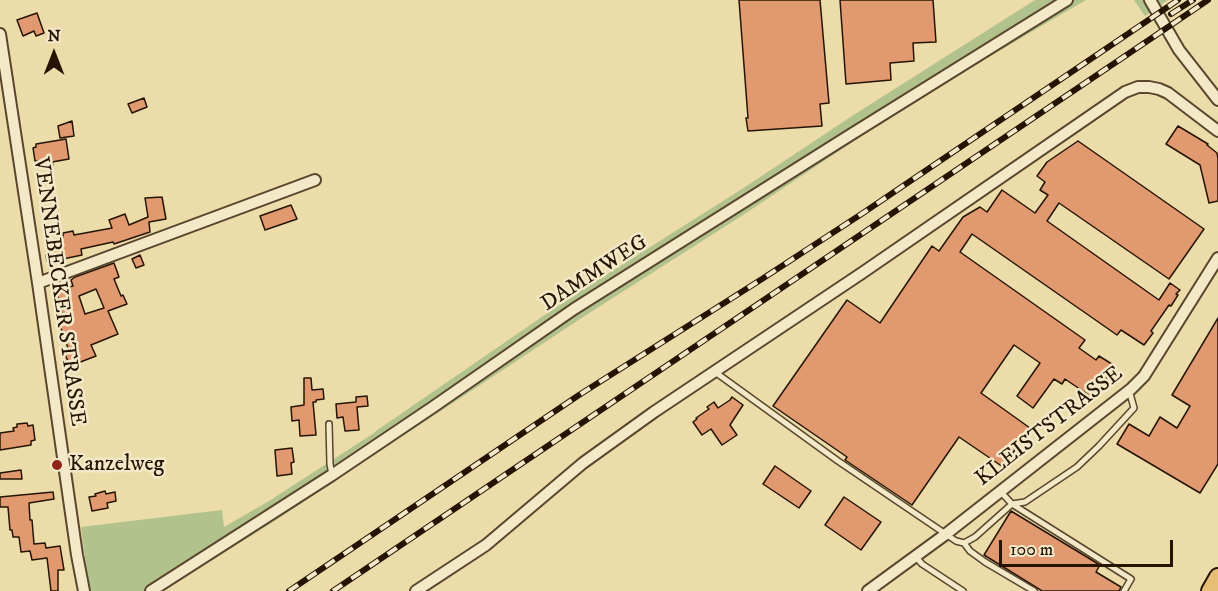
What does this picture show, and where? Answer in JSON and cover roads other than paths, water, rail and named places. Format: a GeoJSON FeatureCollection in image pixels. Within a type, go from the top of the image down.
{"type":"FeatureCollection","features":[{"type":"Feature","properties":{"kind":"main road"},"geometry":{"type":"LineString","coordinates":[[1210,591],[1218,577]]}},
{"type":"Feature","properties":{"kind":"street","name":"DAMMWEG"},"geometry":{"type":"LineString","coordinates":[[151,591],[434,407],[574,309],[1067,0]]}},
{"type":"Feature","properties":{"kind":"street"},"geometry":{"type":"LineString","coordinates":[[1150,0],[1179,50],[1218,100]]}},
{"type":"Feature","properties":{"kind":"street","name":"VENNEBECKER STRASSE"},"geometry":{"type":"LineString","coordinates":[[0,34],[84,591]]}},
{"type":"Feature","properties":{"kind":"street"},"geometry":{"type":"LineString","coordinates":[[416,591],[486,545],[583,464],[654,412],[862,273],[1125,92],[1138,87],[1159,89],[1168,93],[1218,131]]}},
{"type":"Feature","properties":{"kind":"street"},"geometry":{"type":"LineString","coordinates":[[38,282],[315,180]]}},
{"type":"Feature","properties":{"kind":"street","name":"KLEISTSTRASSE"},"geometry":{"type":"LineString","coordinates":[[868,591],[946,534],[1144,376],[1218,258]]}},
{"type":"Feature","properties":{"kind":"lane"},"geometry":{"type":"LineString","coordinates":[[713,371],[838,461],[956,541],[964,543],[970,551],[985,562],[1034,591]]}},
{"type":"Feature","properties":{"kind":"lane"},"geometry":{"type":"LineString","coordinates":[[964,543],[975,537],[1012,504],[1025,502],[1077,467],[1134,408],[1129,390]]}},
{"type":"Feature","properties":{"kind":"lane"},"geometry":{"type":"LineString","coordinates":[[328,424],[332,475]]}},
{"type":"Feature","properties":{"kind":"lane"},"geometry":{"type":"LineString","coordinates":[[1000,491],[1012,504],[1131,579],[1124,591]]}},
{"type":"Feature","properties":{"kind":"lane"},"geometry":{"type":"LineString","coordinates":[[915,556],[922,564],[963,591]]}},
{"type":"Feature","properties":{"kind":"railway"},"geometry":{"type":"LineString","coordinates":[[289,591],[579,395],[863,213],[1178,0]]}},
{"type":"Feature","properties":{"kind":"railway"},"geometry":{"type":"LineString","coordinates":[[1171,14],[1193,0]]}},
{"type":"Feature","properties":{"kind":"railway"},"geometry":{"type":"LineString","coordinates":[[333,591],[1208,0]]}},
{"type":"Feature","properties":{"kind":"place","name":"Kanzelweg"},"geometry":{"type":"Point","coordinates":[57,465]}}]}
